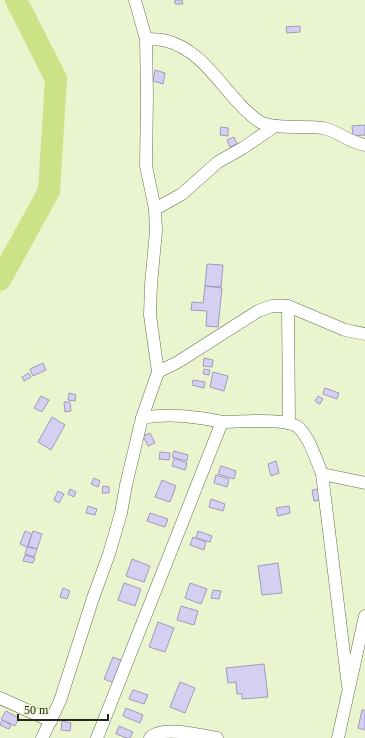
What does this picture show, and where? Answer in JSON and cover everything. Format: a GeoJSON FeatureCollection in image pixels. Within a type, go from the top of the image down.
{"type":"FeatureCollection","features":[{"type":"Feature","properties":{"kind":"street"},"geometry":{"type":"LineString","coordinates":[[42,738],[60,701],[93,598],[109,554],[121,513],[142,418],[158,372],[150,315],[151,284],[156,231],[155,209],[146,166],[146,39],[135,0]]}},
{"type":"Feature","properties":{"kind":"street"},"geometry":{"type":"LineString","coordinates":[[146,39],[167,41],[185,50],[202,63],[251,116],[262,123],[275,126],[324,129],[357,144],[365,145]]}},
{"type":"Feature","properties":{"kind":"street"},"geometry":{"type":"LineString","coordinates":[[155,209],[182,194],[218,162],[243,148],[275,126]]}},
{"type":"Feature","properties":{"kind":"street"},"geometry":{"type":"LineString","coordinates":[[158,372],[178,362],[258,311],[272,306],[288,306],[345,330],[365,334]]}},
{"type":"Feature","properties":{"kind":"street"},"geometry":{"type":"LineString","coordinates":[[288,306],[289,423]]}},
{"type":"Feature","properties":{"kind":"street"},"geometry":{"type":"LineString","coordinates":[[142,418],[158,414],[222,422],[276,421],[289,423],[298,427],[310,445],[322,474],[348,686]]}},
{"type":"Feature","properties":{"kind":"street"},"geometry":{"type":"LineString","coordinates":[[96,738],[222,422]]}},
{"type":"Feature","properties":{"kind":"street"},"geometry":{"type":"LineString","coordinates":[[322,474],[365,483]]}},
{"type":"Feature","properties":{"kind":"street"},"geometry":{"type":"LineString","coordinates":[[338,738],[348,686],[365,616]]}},
{"type":"Feature","properties":{"kind":"street"},"geometry":{"type":"LineString","coordinates":[[0,698],[51,721]]}},
{"type":"Feature","properties":{"kind":"street"},"geometry":{"type":"LineString","coordinates":[[150,738],[154,734],[162,732],[180,732],[217,738]]}},
{"type":"Feature","properties":{"kind":"building"},"geometry":{"type":"Polygon","coordinates":[[[175,0],[182,0],[183,4],[175,4],[175,0]]]}},
{"type":"Feature","properties":{"kind":"building"},"geometry":{"type":"Polygon","coordinates":[[[300,26],[300,32],[287,33],[286,27],[300,26]]]}},
{"type":"Feature","properties":{"kind":"building"},"geometry":{"type":"Polygon","coordinates":[[[155,70],[165,73],[163,84],[153,81],[155,70]]]}},
{"type":"Feature","properties":{"kind":"building"},"geometry":{"type":"Polygon","coordinates":[[[365,125],[365,135],[353,136],[352,126],[365,125]]]}},
{"type":"Feature","properties":{"kind":"building"},"geometry":{"type":"Polygon","coordinates":[[[221,127],[228,128],[228,136],[220,135],[221,127]]]}},
{"type":"Feature","properties":{"kind":"building"},"geometry":{"type":"Polygon","coordinates":[[[234,137],[237,144],[230,147],[227,140],[234,137]]]}},
{"type":"Feature","properties":{"kind":"building"},"geometry":{"type":"Polygon","coordinates":[[[207,264],[223,265],[221,287],[205,286],[207,264]]]}},
{"type":"Feature","properties":{"kind":"building"},"geometry":{"type":"Polygon","coordinates":[[[205,286],[222,288],[218,327],[206,326],[207,311],[191,310],[192,302],[203,303],[205,286]]]}},
{"type":"Feature","properties":{"kind":"building"},"geometry":{"type":"Polygon","coordinates":[[[204,358],[213,360],[212,367],[203,366],[204,358]]]}},
{"type":"Feature","properties":{"kind":"building"},"geometry":{"type":"Polygon","coordinates":[[[43,363],[46,370],[33,376],[30,369],[43,363]]]}},
{"type":"Feature","properties":{"kind":"building"},"geometry":{"type":"Polygon","coordinates":[[[204,369],[210,370],[209,375],[203,374],[204,369]]]}},
{"type":"Feature","properties":{"kind":"building"},"geometry":{"type":"Polygon","coordinates":[[[213,372],[228,376],[224,391],[210,387],[213,372]]]}},
{"type":"Feature","properties":{"kind":"building"},"geometry":{"type":"Polygon","coordinates":[[[29,373],[31,377],[24,381],[22,377],[29,373]]]}},
{"type":"Feature","properties":{"kind":"building"},"geometry":{"type":"Polygon","coordinates":[[[193,380],[205,382],[204,388],[192,385],[193,380]]]}},
{"type":"Feature","properties":{"kind":"building"},"geometry":{"type":"Polygon","coordinates":[[[325,388],[339,393],[337,399],[323,394],[325,388]]]}},
{"type":"Feature","properties":{"kind":"building"},"geometry":{"type":"Polygon","coordinates":[[[69,393],[76,395],[75,401],[68,400],[69,393]]]}},
{"type":"Feature","properties":{"kind":"building"},"geometry":{"type":"Polygon","coordinates":[[[41,396],[49,400],[42,412],[34,408],[41,396]]]}},
{"type":"Feature","properties":{"kind":"building"},"geometry":{"type":"Polygon","coordinates":[[[318,396],[323,399],[320,404],[315,401],[318,396]]]}},
{"type":"Feature","properties":{"kind":"building"},"geometry":{"type":"Polygon","coordinates":[[[64,402],[70,402],[71,411],[65,412],[64,402]]]}},
{"type":"Feature","properties":{"kind":"building"},"geometry":{"type":"Polygon","coordinates":[[[52,417],[65,425],[51,450],[38,442],[52,417]]]}},
{"type":"Feature","properties":{"kind":"building"},"geometry":{"type":"Polygon","coordinates":[[[150,433],[155,443],[148,446],[143,436],[150,433]]]}},
{"type":"Feature","properties":{"kind":"building"},"geometry":{"type":"Polygon","coordinates":[[[174,451],[188,455],[187,461],[172,457],[174,451]]]}},
{"type":"Feature","properties":{"kind":"building"},"geometry":{"type":"Polygon","coordinates":[[[160,452],[170,453],[169,460],[159,459],[160,452]]]}},
{"type":"Feature","properties":{"kind":"building"},"geometry":{"type":"Polygon","coordinates":[[[174,458],[187,463],[185,470],[172,466],[174,458]]]}},
{"type":"Feature","properties":{"kind":"building"},"geometry":{"type":"Polygon","coordinates":[[[276,461],[279,473],[271,476],[268,464],[276,461]]]}},
{"type":"Feature","properties":{"kind":"building"},"geometry":{"type":"Polygon","coordinates":[[[221,466],[236,471],[234,479],[218,474],[221,466]]]}},
{"type":"Feature","properties":{"kind":"building"},"geometry":{"type":"Polygon","coordinates":[[[216,475],[229,479],[227,487],[214,483],[216,475]]]}},
{"type":"Feature","properties":{"kind":"building"},"geometry":{"type":"Polygon","coordinates":[[[94,478],[100,481],[98,487],[91,484],[94,478]]]}},
{"type":"Feature","properties":{"kind":"building"},"geometry":{"type":"Polygon","coordinates":[[[162,480],[176,486],[170,502],[155,497],[162,480]]]}},
{"type":"Feature","properties":{"kind":"building"},"geometry":{"type":"Polygon","coordinates":[[[103,486],[109,487],[109,493],[102,493],[103,486]]]}},
{"type":"Feature","properties":{"kind":"building"},"geometry":{"type":"Polygon","coordinates":[[[70,489],[76,492],[74,497],[68,494],[70,489]]]}},
{"type":"Feature","properties":{"kind":"building"},"geometry":{"type":"Polygon","coordinates":[[[319,489],[321,500],[314,501],[312,490],[319,489]]]}},
{"type":"Feature","properties":{"kind":"building"},"geometry":{"type":"Polygon","coordinates":[[[58,491],[64,494],[59,503],[54,500],[58,491]]]}},
{"type":"Feature","properties":{"kind":"building"},"geometry":{"type":"Polygon","coordinates":[[[211,499],[225,504],[223,511],[209,507],[211,499]]]}},
{"type":"Feature","properties":{"kind":"building"},"geometry":{"type":"Polygon","coordinates":[[[88,506],[97,509],[95,515],[86,513],[88,506]]]}},
{"type":"Feature","properties":{"kind":"building"},"geometry":{"type":"Polygon","coordinates":[[[289,506],[290,513],[278,516],[276,508],[289,506]]]}},
{"type":"Feature","properties":{"kind":"building"},"geometry":{"type":"Polygon","coordinates":[[[150,513],[168,519],[165,527],[147,521],[150,513]]]}},
{"type":"Feature","properties":{"kind":"building"},"geometry":{"type":"Polygon","coordinates":[[[25,531],[32,534],[27,547],[20,544],[25,531]]]}},
{"type":"Feature","properties":{"kind":"building"},"geometry":{"type":"Polygon","coordinates":[[[33,531],[42,534],[37,549],[28,546],[33,531]]]}},
{"type":"Feature","properties":{"kind":"building"},"geometry":{"type":"Polygon","coordinates":[[[198,531],[212,536],[210,542],[196,538],[198,531]]]}},
{"type":"Feature","properties":{"kind":"building"},"geometry":{"type":"Polygon","coordinates":[[[193,537],[206,542],[204,550],[190,545],[193,537]]]}},
{"type":"Feature","properties":{"kind":"building"},"geometry":{"type":"Polygon","coordinates":[[[27,547],[37,549],[34,557],[25,554],[27,547]]]}},
{"type":"Feature","properties":{"kind":"building"},"geometry":{"type":"Polygon","coordinates":[[[25,555],[35,558],[33,563],[23,561],[25,555]]]}},
{"type":"Feature","properties":{"kind":"building"},"geometry":{"type":"Polygon","coordinates":[[[132,559],[150,566],[144,582],[126,576],[132,559]]]}},
{"type":"Feature","properties":{"kind":"building"},"geometry":{"type":"Polygon","coordinates":[[[278,563],[282,593],[262,595],[258,566],[278,563]]]}},
{"type":"Feature","properties":{"kind":"building"},"geometry":{"type":"Polygon","coordinates":[[[124,583],[141,589],[135,606],[118,600],[124,583]]]}},
{"type":"Feature","properties":{"kind":"building"},"geometry":{"type":"Polygon","coordinates":[[[190,583],[207,589],[201,604],[185,598],[190,583]]]}},
{"type":"Feature","properties":{"kind":"building"},"geometry":{"type":"Polygon","coordinates":[[[63,588],[70,591],[67,599],[60,597],[63,588]]]}},
{"type":"Feature","properties":{"kind":"building"},"geometry":{"type":"Polygon","coordinates":[[[213,590],[221,591],[219,599],[211,598],[213,590]]]}},
{"type":"Feature","properties":{"kind":"building"},"geometry":{"type":"Polygon","coordinates":[[[181,606],[198,611],[194,625],[177,620],[181,606]]]}},
{"type":"Feature","properties":{"kind":"building"},"geometry":{"type":"Polygon","coordinates":[[[158,622],[174,628],[165,652],[149,647],[158,622]]]}},
{"type":"Feature","properties":{"kind":"building"},"geometry":{"type":"Polygon","coordinates":[[[113,657],[128,663],[119,685],[104,679],[113,657]]]}},
{"type":"Feature","properties":{"kind":"building"},"geometry":{"type":"Polygon","coordinates":[[[264,664],[268,697],[242,699],[242,694],[237,694],[236,682],[228,683],[226,668],[264,664]]]}},
{"type":"Feature","properties":{"kind":"building"},"geometry":{"type":"Polygon","coordinates":[[[180,682],[195,688],[185,713],[170,707],[180,682]]]}},
{"type":"Feature","properties":{"kind":"building"},"geometry":{"type":"Polygon","coordinates":[[[133,690],[148,695],[144,704],[129,699],[133,690]]]}},
{"type":"Feature","properties":{"kind":"building"},"geometry":{"type":"Polygon","coordinates":[[[126,708],[143,715],[140,723],[123,716],[126,708]]]}},
{"type":"Feature","properties":{"kind":"building"},"geometry":{"type":"Polygon","coordinates":[[[362,710],[365,710],[365,730],[358,728],[362,710]]]}},
{"type":"Feature","properties":{"kind":"building"},"geometry":{"type":"Polygon","coordinates":[[[6,711],[19,718],[15,726],[1,719],[6,711]]]}},
{"type":"Feature","properties":{"kind":"building"},"geometry":{"type":"Polygon","coordinates":[[[2,720],[11,725],[9,729],[0,725],[2,720]]]}},
{"type":"Feature","properties":{"kind":"building"},"geometry":{"type":"Polygon","coordinates":[[[62,721],[71,723],[70,731],[61,730],[62,721]]]}},
{"type":"Feature","properties":{"kind":"building"},"geometry":{"type":"Polygon","coordinates":[[[119,726],[133,732],[130,738],[116,734],[119,726]]]}},
{"type":"Feature","properties":{"kind":"waterway"},"geometry":{"type":"LineString","coordinates":[[0,280],[49,191],[56,79],[16,0]]}}]}
